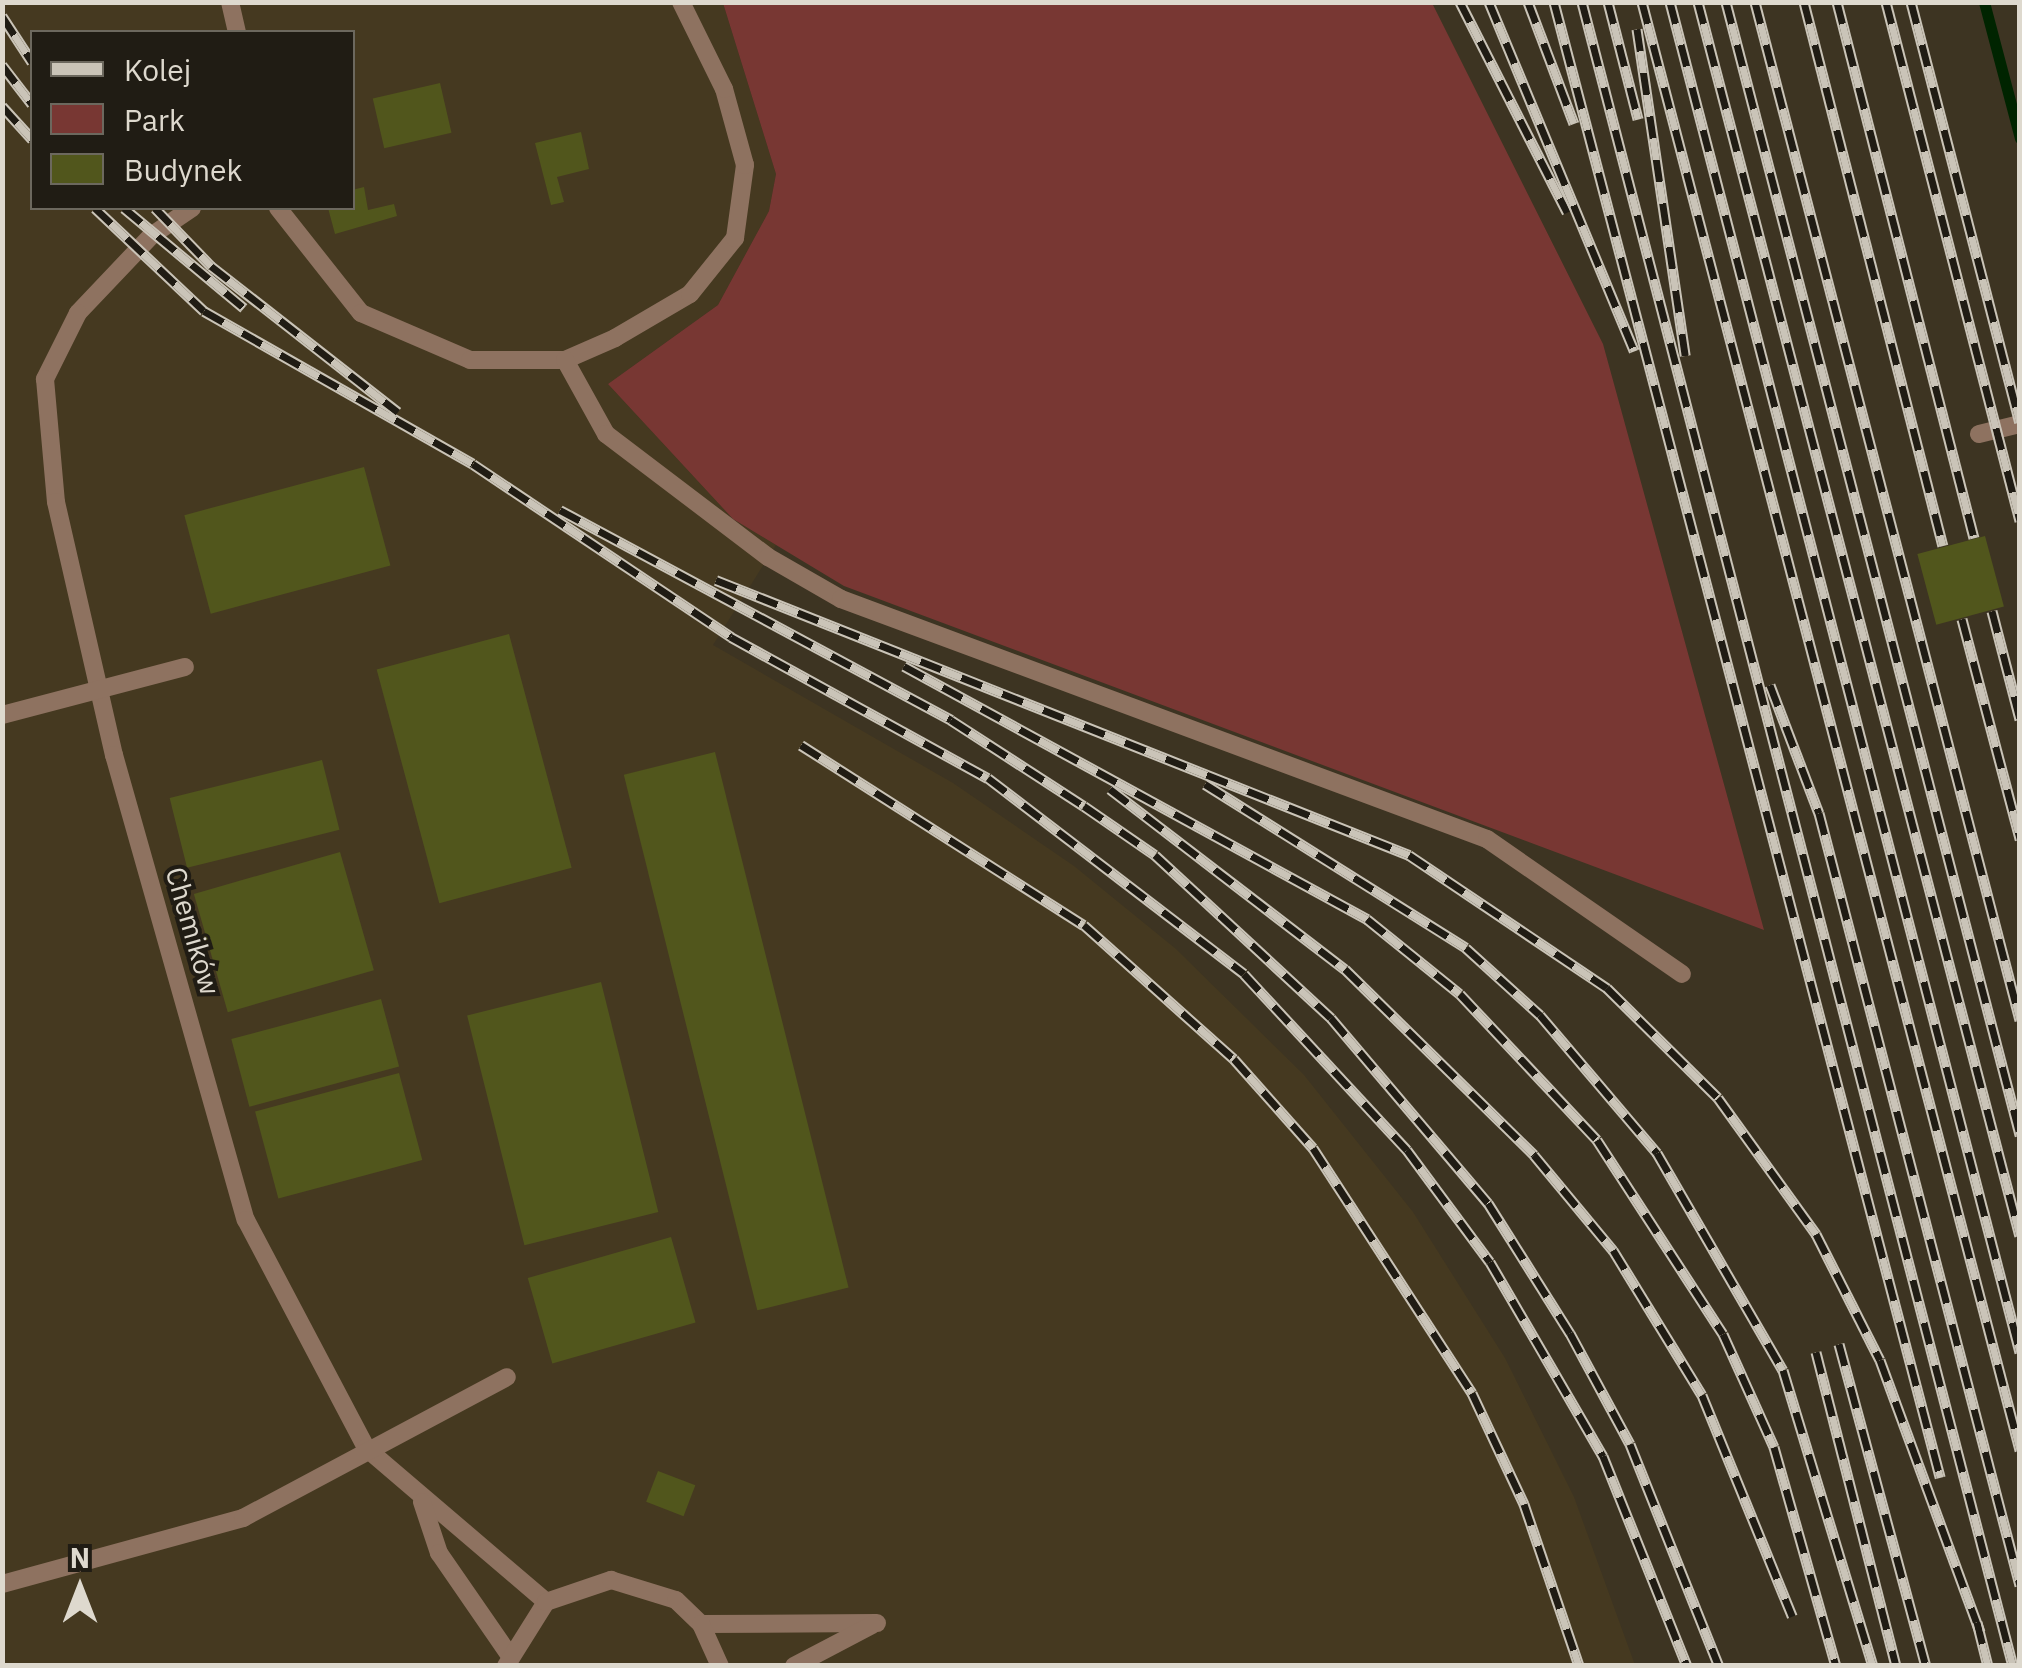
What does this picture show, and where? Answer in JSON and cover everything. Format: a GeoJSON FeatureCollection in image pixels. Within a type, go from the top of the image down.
{"type":"FeatureCollection","features":[{"type":"Feature","properties":{"kind":"lane"},"geometry":{"type":"LineString","coordinates":[[230,2],[237,30]]}},
{"type":"Feature","properties":{"kind":"lane"},"geometry":{"type":"LineString","coordinates":[[280,210],[361,313],[470,360],[565,360],[690,294],[734,238],[746,165],[724,90],[681,2]]}},
{"type":"Feature","properties":{"kind":"lane","name":"Chemików"},"geometry":{"type":"LineString","coordinates":[[190,210],[78,313],[46,379],[56,502],[99,688],[246,1220],[366,1448],[422,1502],[439,1553],[507,1659]]}},
{"type":"Feature","properties":{"kind":"lane"},"geometry":{"type":"LineString","coordinates":[[565,360],[606,434],[768,557],[841,599],[1487,838],[1682,974]]}},
{"type":"Feature","properties":{"kind":"lane"},"geometry":{"type":"LineString","coordinates":[[1979,434],[2020,424]]}},
{"type":"Feature","properties":{"kind":"lane"},"geometry":{"type":"LineString","coordinates":[[2,715],[185,668]]}},
{"type":"Feature","properties":{"kind":"lane"},"geometry":{"type":"LineString","coordinates":[[2,1584],[243,1518],[366,1448],[507,1376]]}},
{"type":"Feature","properties":{"kind":"lane"},"geometry":{"type":"LineString","coordinates":[[422,1502],[546,1602]]}},
{"type":"Feature","properties":{"kind":"lane"},"geometry":{"type":"LineString","coordinates":[[507,1659],[546,1602],[611,1580],[676,1600],[701,1624],[720,1666]]}},
{"type":"Feature","properties":{"kind":"lane"},"geometry":{"type":"LineString","coordinates":[[701,1624],[877,1623],[794,1666]]}},
{"type":"Feature","properties":{"kind":"shaded area"},"geometry":{"type":"Polygon","coordinates":[[[3,3],[723,3],[776,174],[769,211],[718,305],[608,384],[733,519],[776,545],[713,645],[953,783],[1074,866],[1176,949],[1304,1075],[1413,1212],[1505,1358],[1574,1497],[1635,1665],[3,1666],[3,3]]]}},
{"type":"Feature","properties":{"kind":"green space"},"geometry":{"type":"Polygon","coordinates":[[[723,3],[1432,3],[1603,344],[1764,930],[844,586],[733,519],[608,384],[718,305],[769,211],[776,174],[723,3]]]}},
{"type":"Feature","properties":{"kind":"building"},"geometry":{"type":"Polygon","coordinates":[[[440,83],[451,133],[384,148],[373,99],[440,83]]]}},
{"type":"Feature","properties":{"kind":"building"},"geometry":{"type":"Polygon","coordinates":[[[581,132],[589,169],[557,177],[564,202],[551,205],[535,143],[581,132]]]}},
{"type":"Feature","properties":{"kind":"building"},"geometry":{"type":"Polygon","coordinates":[[[364,187],[368,210],[394,204],[397,216],[335,234],[329,210],[355,210],[355,189],[364,187]]]}},
{"type":"Feature","properties":{"kind":"building"},"geometry":{"type":"Polygon","coordinates":[[[364,467],[390,566],[211,614],[184,515],[364,467]]]}},
{"type":"Feature","properties":{"kind":"building"},"geometry":{"type":"Polygon","coordinates":[[[1985,536],[2004,607],[1936,625],[1917,554],[1985,536]]]}},
{"type":"Feature","properties":{"kind":"building"},"geometry":{"type":"Polygon","coordinates":[[[509,634],[572,868],[439,903],[377,669],[509,634]]]}},
{"type":"Feature","properties":{"kind":"building"},"geometry":{"type":"Polygon","coordinates":[[[715,752],[849,1288],[757,1310],[624,775],[715,752]]]}},
{"type":"Feature","properties":{"kind":"building"},"geometry":{"type":"Polygon","coordinates":[[[322,760],[339,830],[187,868],[170,798],[322,760]]]}},
{"type":"Feature","properties":{"kind":"building"},"geometry":{"type":"Polygon","coordinates":[[[340,852],[374,970],[228,1012],[194,894],[340,852]]]}},
{"type":"Feature","properties":{"kind":"building"},"geometry":{"type":"Polygon","coordinates":[[[601,982],[658,1212],[524,1245],[467,1015],[601,982]]]}},
{"type":"Feature","properties":{"kind":"building"},"geometry":{"type":"Polygon","coordinates":[[[381,999],[399,1067],[249,1107],[231,1039],[381,999]]]}},
{"type":"Feature","properties":{"kind":"building"},"geometry":{"type":"Polygon","coordinates":[[[399,1073],[422,1160],[278,1198],[255,1112],[399,1073]]]}},
{"type":"Feature","properties":{"kind":"building"},"geometry":{"type":"Polygon","coordinates":[[[671,1237],[696,1323],[552,1364],[528,1278],[671,1237]]]}},
{"type":"Feature","properties":{"kind":"building"},"geometry":{"type":"Polygon","coordinates":[[[658,1471],[695,1485],[684,1516],[646,1502],[658,1471]]]}},
{"type":"Feature","properties":{"kind":"waterway"},"geometry":{"type":"LineString","coordinates":[[1984,2],[2020,138]]}},
{"type":"Feature","properties":{"kind":"railway"},"geometry":{"type":"LineString","coordinates":[[1460,2],[1567,212]]}},
{"type":"Feature","properties":{"kind":"railway"},"geometry":{"type":"LineString","coordinates":[[1489,2],[1634,351]]}},
{"type":"Feature","properties":{"kind":"railway"},"geometry":{"type":"LineString","coordinates":[[1528,2],[1574,124]]}},
{"type":"Feature","properties":{"kind":"railway"},"geometry":{"type":"LineString","coordinates":[[1554,2],[1940,1477]]}},
{"type":"Feature","properties":{"kind":"railway"},"geometry":{"type":"LineString","coordinates":[[1582,2],[2013,1666]]}},
{"type":"Feature","properties":{"kind":"railway"},"geometry":{"type":"LineString","coordinates":[[1608,2],[1638,119]]}},
{"type":"Feature","properties":{"kind":"railway"},"geometry":{"type":"LineString","coordinates":[[1642,2],[2020,1450]]}},
{"type":"Feature","properties":{"kind":"railway"},"geometry":{"type":"LineString","coordinates":[[1670,2],[2020,1352]]}},
{"type":"Feature","properties":{"kind":"railway"},"geometry":{"type":"LineString","coordinates":[[1698,2],[2020,1236]]}},
{"type":"Feature","properties":{"kind":"railway"},"geometry":{"type":"LineString","coordinates":[[1726,2],[2020,1135]]}},
{"type":"Feature","properties":{"kind":"railway"},"geometry":{"type":"LineString","coordinates":[[1755,2],[2020,1020]]}},
{"type":"Feature","properties":{"kind":"railway"},"geometry":{"type":"LineString","coordinates":[[1804,2],[1943,546]]}},
{"type":"Feature","properties":{"kind":"railway"},"geometry":{"type":"LineString","coordinates":[[1837,2],[1974,538]]}},
{"type":"Feature","properties":{"kind":"railway"},"geometry":{"type":"LineString","coordinates":[[1886,2],[2020,521]]}},
{"type":"Feature","properties":{"kind":"railway"},"geometry":{"type":"LineString","coordinates":[[1911,2],[2020,422]]}},
{"type":"Feature","properties":{"kind":"railway"},"geometry":{"type":"LineString","coordinates":[[2,16],[30,59]]}},
{"type":"Feature","properties":{"kind":"railway"},"geometry":{"type":"LineString","coordinates":[[1637,29],[1685,355]]}},
{"type":"Feature","properties":{"kind":"railway"},"geometry":{"type":"LineString","coordinates":[[2,65],[30,101]]}},
{"type":"Feature","properties":{"kind":"railway"},"geometry":{"type":"LineString","coordinates":[[2,106],[30,137]]}},
{"type":"Feature","properties":{"kind":"railway"},"geometry":{"type":"LineString","coordinates":[[97,210],[204,311],[473,464],[731,637],[988,778],[1244,974],[1407,1150],[1490,1262],[1603,1456],[1687,1666]]}},
{"type":"Feature","properties":{"kind":"railway"},"geometry":{"type":"LineString","coordinates":[[126,210],[244,308]]}},
{"type":"Feature","properties":{"kind":"railway"},"geometry":{"type":"LineString","coordinates":[[157,210],[211,266],[398,412]]}},
{"type":"Feature","properties":{"kind":"railway"},"geometry":{"type":"LineString","coordinates":[[560,510],[951,720],[1084,806],[1155,855],[1331,1018],[1488,1203],[1570,1333],[1630,1444],[1719,1666]]}},
{"type":"Feature","properties":{"kind":"railway"},"geometry":{"type":"LineString","coordinates":[[716,580],[1409,855],[1607,988],[1718,1098],[1816,1234],[1880,1360],[1980,1632]]}},
{"type":"Feature","properties":{"kind":"railway"},"geometry":{"type":"LineString","coordinates":[[1992,611],[2020,719]]}},
{"type":"Feature","properties":{"kind":"railway"},"geometry":{"type":"LineString","coordinates":[[1962,619],[2020,839]]}},
{"type":"Feature","properties":{"kind":"railway"},"geometry":{"type":"LineString","coordinates":[[904,666],[1367,919],[1460,994],[1597,1140],[1723,1334],[1774,1447],[1836,1666]]}},
{"type":"Feature","properties":{"kind":"railway"},"geometry":{"type":"LineString","coordinates":[[1770,685],[1819,813],[2020,1585]]}},
{"type":"Feature","properties":{"kind":"railway"},"geometry":{"type":"LineString","coordinates":[[801,745],[1084,925],[1234,1059],[1313,1148],[1472,1393],[1524,1504],[1579,1666]]}},
{"type":"Feature","properties":{"kind":"railway"},"geometry":{"type":"LineString","coordinates":[[1205,784],[1466,948],[1540,1015],[1657,1153],[1783,1370],[1873,1666]]}},
{"type":"Feature","properties":{"kind":"railway"},"geometry":{"type":"LineString","coordinates":[[1110,789],[1345,969],[1534,1155],[1613,1250],[1702,1395],[1792,1616]]}},
{"type":"Feature","properties":{"kind":"railway"},"geometry":{"type":"LineString","coordinates":[[1839,1344],[1926,1666]]}},
{"type":"Feature","properties":{"kind":"railway"},"geometry":{"type":"LineString","coordinates":[[1816,1352],[1896,1666]]}},
{"type":"Feature","properties":{"kind":"railway"},"geometry":{"type":"LineString","coordinates":[[1977,1622],[1988,1666]]}}]}
